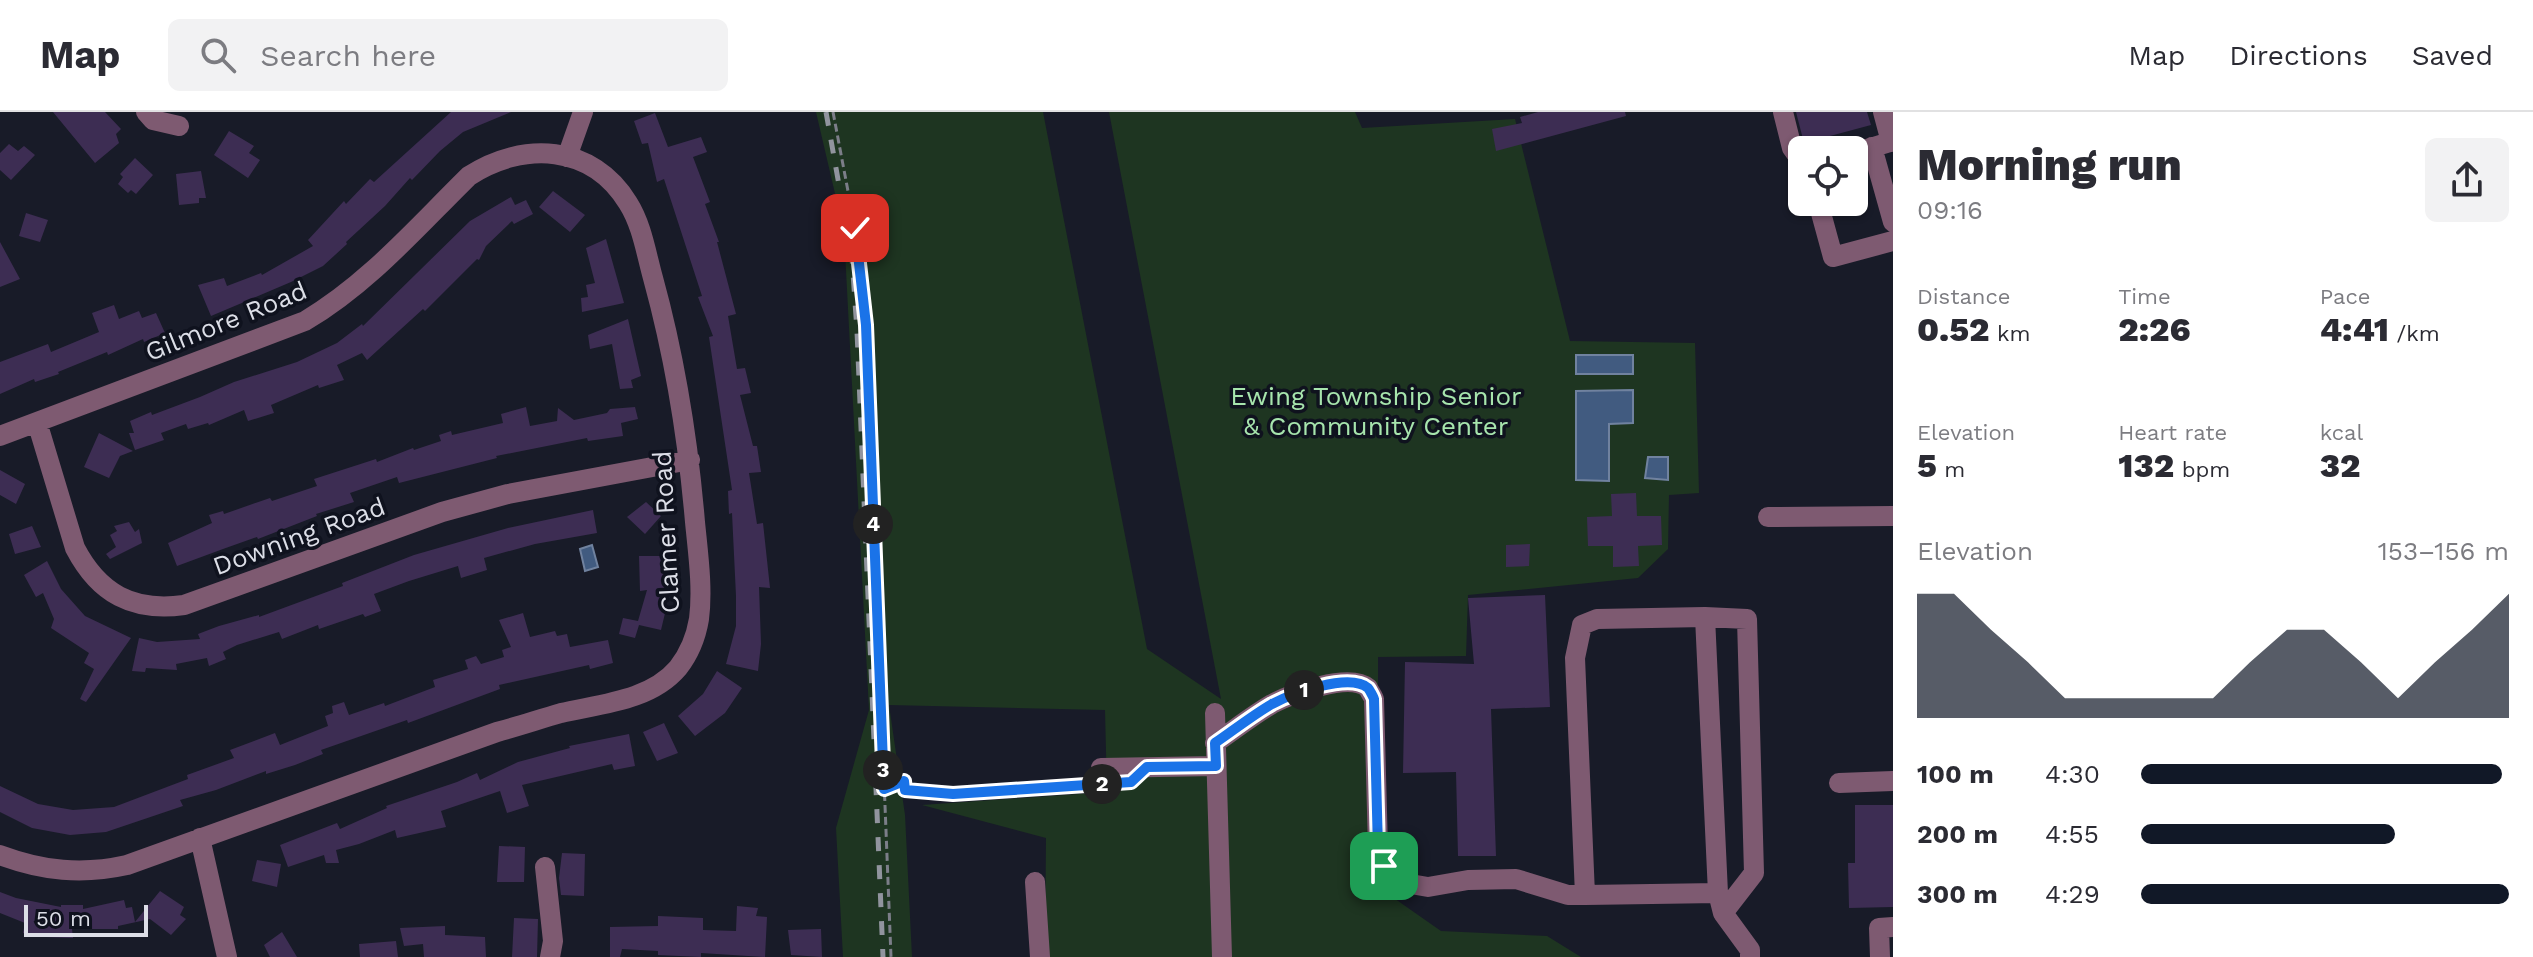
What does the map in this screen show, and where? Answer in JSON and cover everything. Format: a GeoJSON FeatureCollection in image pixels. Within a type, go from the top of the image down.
{"type":"FeatureCollection","features":[{"type":"Feature","properties":{"kind":"street"},"geometry":{"type":"LineString","coordinates":[[146,112],[153,120],[179,126]]}},
{"type":"Feature","properties":{"kind":"street"},"geometry":{"type":"LineString","coordinates":[[567,157],[583,112]]}},
{"type":"Feature","properties":{"kind":"street"},"geometry":{"type":"LineString","coordinates":[[1783,112],[1789,136]]}},
{"type":"Feature","properties":{"kind":"street"},"geometry":{"type":"LineString","coordinates":[[1883,112],[1877,146],[1893,222]]}},
{"type":"Feature","properties":{"kind":"street","name":"Gilmore Road"},"geometry":{"type":"LineString","coordinates":[[0,436],[305,321],[356,287],[469,176],[506,157],[526,153],[567,157]]}},
{"type":"Feature","properties":{"kind":"street","name":"Clamer Road"},"geometry":{"type":"LineString","coordinates":[[0,855],[26,865],[79,872],[127,865],[497,732],[644,693],[661,684],[676,670],[696,636],[699,616],[698,547],[690,460],[665,322],[638,222],[628,202],[599,172],[567,157]]}},
{"type":"Feature","properties":{"kind":"street"},"geometry":{"type":"LineString","coordinates":[[1822,216],[1833,257],[1893,241]]}},
{"type":"Feature","properties":{"kind":"street","name":"Downing Road"},"geometry":{"type":"LineString","coordinates":[[37,422],[75,548],[83,564],[95,580],[125,600],[145,606],[184,605],[468,505],[574,480],[690,460]]}},
{"type":"Feature","properties":{"kind":"street"},"geometry":{"type":"LineString","coordinates":[[1768,517],[1893,516]]}},
{"type":"Feature","properties":{"kind":"street"},"geometry":{"type":"LineString","coordinates":[[1705,617],[1720,903],[1750,950],[1750,957]]}},
{"type":"Feature","properties":{"kind":"street"},"geometry":{"type":"LineString","coordinates":[[1215,743],[1272,704],[1303,690],[1334,683],[1359,685],[1368,688],[1374,699],[1378,849],[1384,866],[1399,882],[1428,887],[1468,880],[1516,879],[1568,895],[1720,903],[1754,873],[1747,619],[1597,619],[1582,625],[1575,658],[1585,895]]}},
{"type":"Feature","properties":{"kind":"street"},"geometry":{"type":"LineString","coordinates":[[1215,713],[1222,957]]}},
{"type":"Feature","properties":{"kind":"street"},"geometry":{"type":"LineString","coordinates":[[1101,776],[1216,766]]}},
{"type":"Feature","properties":{"kind":"street"},"geometry":{"type":"LineString","coordinates":[[1839,783],[1893,781]]}},
{"type":"Feature","properties":{"kind":"street"},"geometry":{"type":"LineString","coordinates":[[200,838],[227,957]]}},
{"type":"Feature","properties":{"kind":"street"},"geometry":{"type":"LineString","coordinates":[[545,867],[553,941],[550,957]]}},
{"type":"Feature","properties":{"kind":"street"},"geometry":{"type":"LineString","coordinates":[[1035,882],[1040,957]]}},
{"type":"Feature","properties":{"kind":"street"},"geometry":{"type":"LineString","coordinates":[[1880,957],[1879,928],[1893,927]]}},
{"type":"Feature","properties":{"kind":"path"},"geometry":{"type":"LineString","coordinates":[[833,112],[855,228],[866,325],[891,957]]}},
{"type":"Feature","properties":{"kind":"path"},"geometry":{"type":"LineString","coordinates":[[884,789],[904,781],[905,790],[953,794],[1101,776]]}},
{"type":"Feature","properties":{"kind":"green space","name":"Ewing Township Senior & Community Center"},"geometry":{"type":"Polygon","coordinates":[[[816,112],[1043,112],[1147,649],[1221,699],[1109,112],[1355,112],[1362,128],[1515,119],[1570,341],[1695,343],[1699,493],[1669,495],[1668,549],[1638,578],[1468,595],[1466,656],[1378,657],[1378,887],[1441,931],[1547,936],[1581,957],[1045,957],[1046,838],[922,805],[1107,792],[1105,710],[889,705],[905,815],[912,957],[843,957],[836,828],[869,710],[844,232],[816,112]]]}},
{"type":"Feature","properties":{"kind":"water"},"geometry":{"type":"Polygon","coordinates":[[[1576,355],[1633,355],[1633,374],[1576,374],[1576,355]]]}},
{"type":"Feature","properties":{"kind":"water"},"geometry":{"type":"Polygon","coordinates":[[[1633,390],[1633,423],[1609,424],[1609,481],[1576,480],[1576,391],[1633,390]]]}},
{"type":"Feature","properties":{"kind":"water"},"geometry":{"type":"Polygon","coordinates":[[[1648,457],[1668,457],[1668,480],[1645,478],[1648,457]]]}},
{"type":"Feature","properties":{"kind":"water"},"geometry":{"type":"Polygon","coordinates":[[[592,545],[598,567],[585,571],[580,549],[592,545]]]}},
{"type":"Feature","properties":{"kind":"building"},"geometry":{"type":"Polygon","coordinates":[[[53,112],[105,112],[121,129],[116,134],[119,143],[95,163],[53,112]]]}},
{"type":"Feature","properties":{"kind":"building"},"geometry":{"type":"Polygon","coordinates":[[[451,112],[511,112],[463,132],[412,180],[410,178],[323,266],[211,316],[198,285],[224,278],[227,286],[262,275],[313,246],[308,240],[344,201],[346,204],[370,179],[374,182],[451,112]]]}},
{"type":"Feature","properties":{"kind":"building"},"geometry":{"type":"Polygon","coordinates":[[[1538,112],[1625,112],[1626,116],[1496,151],[1492,129],[1522,123],[1520,117],[1538,112]]]}},
{"type":"Feature","properties":{"kind":"building"},"geometry":{"type":"Polygon","coordinates":[[[1796,112],[1867,112],[1871,125],[1830,136],[1802,136],[1796,112]]]}},
{"type":"Feature","properties":{"kind":"building"},"geometry":{"type":"Polygon","coordinates":[[[655,113],[668,147],[701,137],[707,152],[693,157],[710,202],[705,204],[719,242],[736,314],[728,316],[737,369],[745,368],[751,393],[740,395],[753,446],[757,446],[761,472],[749,473],[757,524],[763,523],[770,588],[759,587],[761,644],[758,671],[726,664],[736,626],[732,513],[729,514],[728,491],[732,490],[709,337],[713,336],[698,297],[702,296],[664,179],[657,182],[648,143],[642,144],[634,121],[655,113]]]}},
{"type":"Feature","properties":{"kind":"building"},"geometry":{"type":"Polygon","coordinates":[[[229,131],[254,146],[249,153],[260,160],[248,178],[214,155],[229,131]]]}},
{"type":"Feature","properties":{"kind":"building"},"geometry":{"type":"Polygon","coordinates":[[[9,144],[18,151],[24,146],[35,155],[11,180],[0,170],[0,153],[9,144]]]}},
{"type":"Feature","properties":{"kind":"building"},"geometry":{"type":"Polygon","coordinates":[[[135,158],[153,175],[136,194],[131,190],[128,193],[118,184],[123,177],[120,174],[135,158]]]}},
{"type":"Feature","properties":{"kind":"building"},"geometry":{"type":"Polygon","coordinates":[[[201,171],[206,198],[199,198],[199,203],[179,205],[176,174],[201,171]]]}},
{"type":"Feature","properties":{"kind":"building"},"geometry":{"type":"Polygon","coordinates":[[[553,191],[585,215],[570,232],[539,207],[553,191]]]}},
{"type":"Feature","properties":{"kind":"building"},"geometry":{"type":"Polygon","coordinates":[[[511,197],[515,205],[526,200],[533,214],[514,224],[512,221],[486,246],[479,260],[367,360],[362,353],[337,365],[344,380],[319,388],[318,385],[271,405],[274,413],[248,421],[244,410],[209,425],[188,429],[186,424],[161,433],[164,440],[135,450],[129,433],[134,433],[130,421],[297,362],[337,343],[363,326],[470,221],[511,197]]]}},
{"type":"Feature","properties":{"kind":"building"},"geometry":{"type":"Polygon","coordinates":[[[26,213],[48,220],[40,242],[19,236],[26,213]]]}},
{"type":"Feature","properties":{"kind":"building"},"geometry":{"type":"Polygon","coordinates":[[[606,239],[624,303],[582,312],[581,298],[588,297],[586,285],[595,283],[586,248],[606,239]]]}},
{"type":"Feature","properties":{"kind":"building"},"geometry":{"type":"Polygon","coordinates":[[[0,242],[20,279],[0,287],[0,242]]]}},
{"type":"Feature","properties":{"kind":"building"},"geometry":{"type":"Polygon","coordinates":[[[114,305],[119,319],[139,311],[142,318],[156,313],[165,333],[0,394],[0,362],[48,344],[51,352],[99,332],[92,313],[114,305]]]}},
{"type":"Feature","properties":{"kind":"building"},"geometry":{"type":"Polygon","coordinates":[[[628,319],[641,376],[631,380],[633,388],[620,389],[612,344],[590,349],[588,335],[628,319]]]}},
{"type":"Feature","properties":{"kind":"building"},"geometry":{"type":"Polygon","coordinates":[[[526,407],[530,426],[557,421],[558,408],[574,420],[607,413],[610,409],[635,407],[638,419],[621,423],[623,436],[588,441],[587,438],[496,456],[399,483],[397,477],[350,493],[354,502],[177,566],[168,543],[212,523],[209,515],[223,511],[224,514],[317,486],[314,479],[441,441],[439,435],[451,431],[452,435],[503,423],[501,414],[526,407]]]}},
{"type":"Feature","properties":{"kind":"building"},"geometry":{"type":"Polygon","coordinates":[[[99,433],[133,451],[120,456],[109,478],[84,467],[99,433]]]}},
{"type":"Feature","properties":{"kind":"building"},"geometry":{"type":"Polygon","coordinates":[[[0,470],[25,484],[16,504],[0,495],[0,470]]]}},
{"type":"Feature","properties":{"kind":"building"},"geometry":{"type":"Polygon","coordinates":[[[1636,493],[1637,516],[1661,516],[1662,545],[1638,546],[1639,566],[1613,567],[1613,546],[1588,546],[1587,517],[1612,516],[1611,494],[1636,493]]]}},
{"type":"Feature","properties":{"kind":"building"},"geometry":{"type":"Polygon","coordinates":[[[646,502],[661,516],[645,534],[627,517],[646,502]]]}},
{"type":"Feature","properties":{"kind":"building"},"geometry":{"type":"Polygon","coordinates":[[[593,510],[597,533],[535,544],[484,558],[487,570],[461,578],[458,566],[409,581],[374,594],[381,611],[365,617],[363,614],[319,629],[318,625],[282,639],[279,632],[237,645],[223,652],[226,659],[209,666],[207,658],[176,664],[177,670],[146,668],[145,672],[132,671],[139,638],[157,642],[200,639],[198,634],[259,617],[343,586],[342,583],[414,555],[508,528],[593,510]]]}},
{"type":"Feature","properties":{"kind":"building"},"geometry":{"type":"Polygon","coordinates":[[[129,522],[135,532],[139,529],[142,543],[110,559],[106,554],[116,547],[110,535],[117,531],[114,526],[129,522]]]}},
{"type":"Feature","properties":{"kind":"building"},"geometry":{"type":"Polygon","coordinates":[[[32,526],[41,547],[15,554],[9,534],[32,526]]]}},
{"type":"Feature","properties":{"kind":"building"},"geometry":{"type":"Polygon","coordinates":[[[1530,544],[1529,566],[1506,567],[1506,545],[1530,544]]]}},
{"type":"Feature","properties":{"kind":"building"},"geometry":{"type":"Polygon","coordinates":[[[639,556],[663,556],[666,609],[661,630],[639,625],[635,638],[619,634],[623,618],[638,621],[647,590],[640,591],[639,556]]]}},
{"type":"Feature","properties":{"kind":"building"},"geometry":{"type":"Polygon","coordinates":[[[47,561],[61,589],[85,616],[131,638],[86,702],[80,699],[94,669],[84,663],[89,653],[51,628],[54,619],[43,593],[36,597],[24,575],[47,561]]]}},
{"type":"Feature","properties":{"kind":"building"},"geometry":{"type":"Polygon","coordinates":[[[1545,595],[1550,707],[1491,709],[1496,856],[1458,856],[1456,772],[1403,773],[1405,662],[1474,664],[1468,598],[1545,595]]]}},
{"type":"Feature","properties":{"kind":"building"},"geometry":{"type":"Polygon","coordinates":[[[523,613],[530,637],[555,631],[557,636],[567,634],[570,647],[608,640],[613,663],[590,669],[589,665],[499,685],[500,689],[408,723],[407,720],[321,750],[323,754],[295,765],[266,774],[266,771],[180,800],[183,806],[106,832],[70,835],[32,828],[0,812],[0,786],[38,804],[73,810],[114,807],[234,758],[230,750],[275,733],[280,745],[328,726],[325,716],[333,713],[332,706],[344,702],[349,715],[384,703],[385,706],[435,687],[433,680],[468,669],[465,660],[476,656],[481,664],[504,657],[502,650],[511,647],[499,620],[523,613]]]}},
{"type":"Feature","properties":{"kind":"building"},"geometry":{"type":"Polygon","coordinates":[[[717,671],[742,688],[725,713],[695,736],[678,716],[703,694],[717,671]]]}},
{"type":"Feature","properties":{"kind":"building"},"geometry":{"type":"Polygon","coordinates":[[[664,723],[678,753],[657,761],[643,732],[664,723]]]}},
{"type":"Feature","properties":{"kind":"building"},"geometry":{"type":"Polygon","coordinates":[[[629,734],[635,766],[614,770],[612,764],[522,785],[529,806],[507,813],[500,791],[441,811],[446,827],[397,838],[395,830],[336,850],[339,863],[326,863],[324,855],[288,867],[280,845],[337,823],[340,829],[386,806],[477,773],[480,780],[518,762],[569,746],[629,734]]]}},
{"type":"Feature","properties":{"kind":"building"},"geometry":{"type":"Polygon","coordinates":[[[1855,805],[1893,805],[1893,907],[1849,908],[1848,863],[1855,863],[1855,805]]]}},
{"type":"Feature","properties":{"kind":"building"},"geometry":{"type":"Polygon","coordinates":[[[499,846],[525,847],[524,882],[497,882],[499,846]]]}},
{"type":"Feature","properties":{"kind":"building"},"geometry":{"type":"Polygon","coordinates":[[[562,853],[585,854],[584,896],[561,895],[559,878],[562,853]]]}},
{"type":"Feature","properties":{"kind":"building"},"geometry":{"type":"Polygon","coordinates":[[[257,860],[281,864],[277,887],[252,881],[257,860]]]}},
{"type":"Feature","properties":{"kind":"building"},"geometry":{"type":"Polygon","coordinates":[[[160,891],[184,907],[180,915],[186,919],[171,935],[150,919],[118,926],[118,929],[72,929],[73,938],[45,937],[23,933],[25,923],[0,913],[0,892],[61,907],[83,905],[83,909],[124,900],[126,908],[132,907],[135,922],[160,891]]]}},
{"type":"Feature","properties":{"kind":"building"},"geometry":{"type":"Polygon","coordinates":[[[737,906],[758,908],[756,916],[767,917],[765,957],[701,953],[701,957],[658,955],[658,951],[622,949],[620,957],[610,957],[610,927],[658,926],[658,916],[703,918],[703,930],[736,931],[737,906]]]}},
{"type":"Feature","properties":{"kind":"building"},"geometry":{"type":"Polygon","coordinates":[[[514,918],[538,919],[537,957],[512,957],[514,918]]]}},
{"type":"Feature","properties":{"kind":"building"},"geometry":{"type":"Polygon","coordinates":[[[445,926],[445,935],[485,937],[486,957],[424,957],[423,944],[404,946],[400,928],[445,926]]]}},
{"type":"Feature","properties":{"kind":"building"},"geometry":{"type":"Polygon","coordinates":[[[821,929],[822,957],[791,955],[788,930],[821,929]]]}},
{"type":"Feature","properties":{"kind":"building"},"geometry":{"type":"Polygon","coordinates":[[[282,932],[297,957],[270,957],[264,945],[282,932]]]}},
{"type":"Feature","properties":{"kind":"building"},"geometry":{"type":"Polygon","coordinates":[[[396,941],[398,957],[360,957],[359,944],[396,941]]]}},
{"type":"Feature","properties":{"kind":"railway"},"geometry":{"type":"LineString","coordinates":[[826,112],[852,258],[857,331],[883,957]]}},
{"type":"Feature","properties":{"kind":"route"},"geometry":{"type":"LineString","coordinates":[[855,228],[866,325],[884,789],[904,781],[905,790],[953,794],[1131,782],[1147,767],[1216,766],[1215,743],[1272,704],[1303,690],[1334,683],[1359,685],[1368,688],[1374,699],[1378,849],[1384,866]]}}]}
